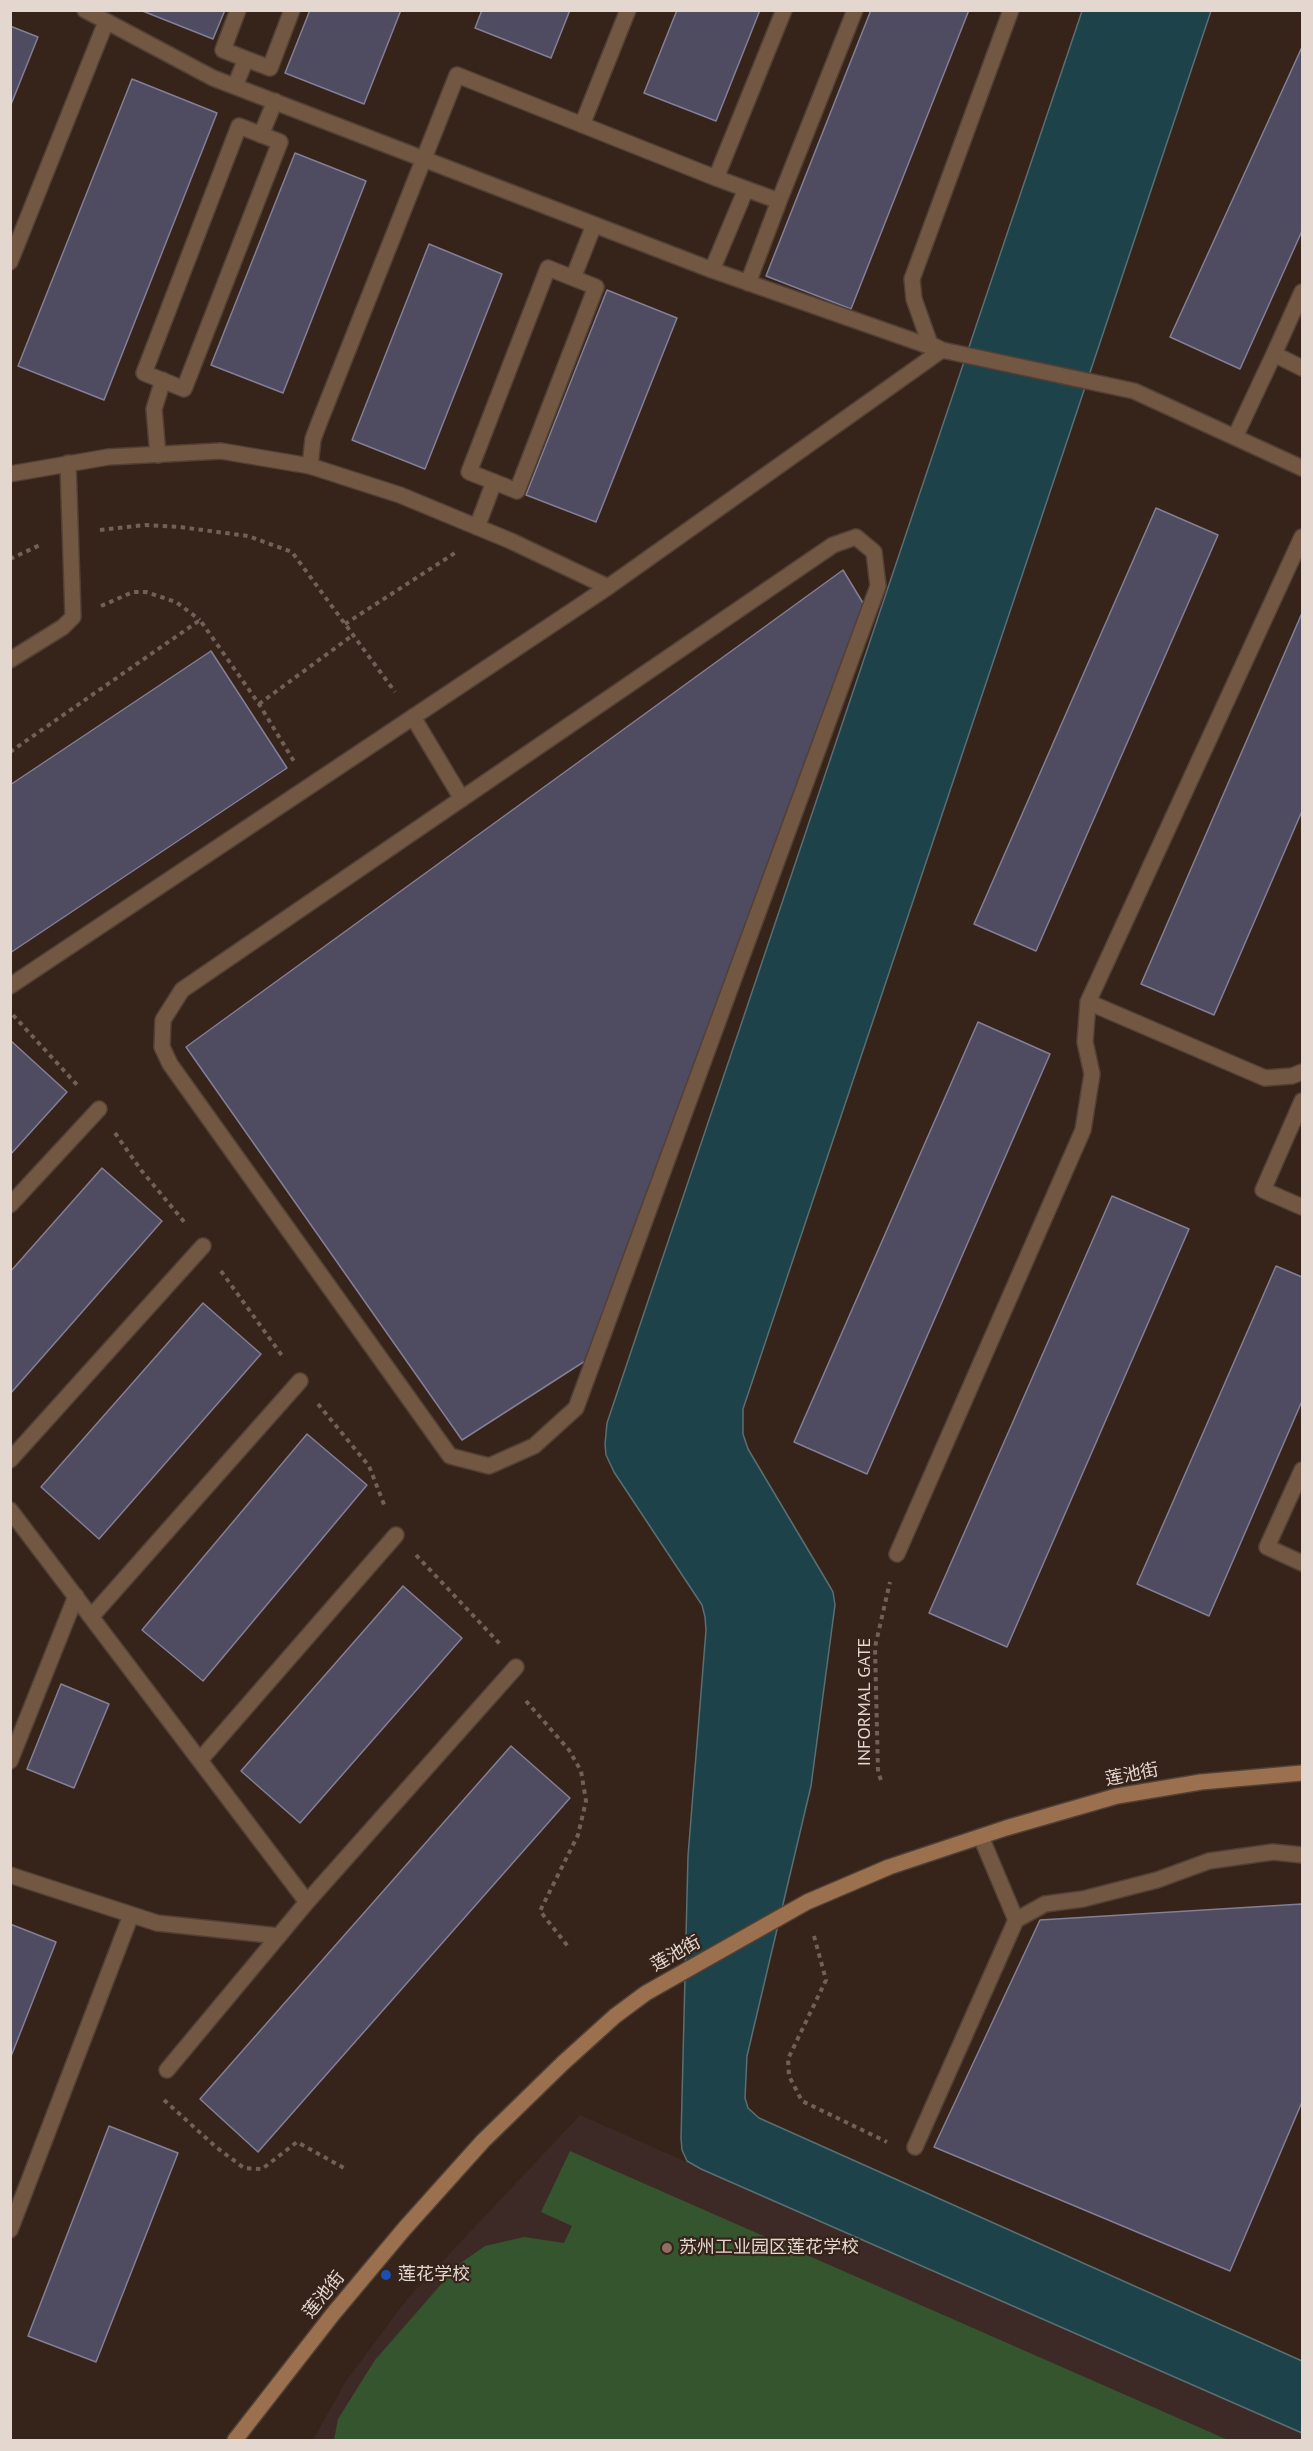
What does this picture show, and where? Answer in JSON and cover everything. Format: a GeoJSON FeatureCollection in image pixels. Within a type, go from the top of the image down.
{"type":"FeatureCollection","features":[{"type":"Feature","properties":{"kind":"main road","name":"莲池街"},"geometry":{"type":"LineString","coordinates":[[236,2440],[333,2314],[405,2228],[483,2141],[572,2055],[615,2016],[646,1993],[807,1902],[889,1867],[1117,1796],[1201,1782],[1302,1773]]}},
{"type":"Feature","properties":{"kind":"street"},"geometry":{"type":"LineString","coordinates":[[85,10],[213,78],[712,270],[942,351],[1134,391],[1302,468]]}},
{"type":"Feature","properties":{"kind":"street"},"geometry":{"type":"LineString","coordinates":[[238,10],[223,50],[270,68],[292,10]]}},
{"type":"Feature","properties":{"kind":"street"},"geometry":{"type":"LineString","coordinates":[[582,125],[628,10]]}},
{"type":"Feature","properties":{"kind":"street"},"geometry":{"type":"LineString","coordinates":[[716,178],[784,10]]}},
{"type":"Feature","properties":{"kind":"street"},"geometry":{"type":"LineString","coordinates":[[748,283],[855,10]]}},
{"type":"Feature","properties":{"kind":"street"},"geometry":{"type":"LineString","coordinates":[[942,351],[930,344],[921,324],[914,299],[912,279],[1011,10]]}},
{"type":"Feature","properties":{"kind":"street"},"geometry":{"type":"LineString","coordinates":[[10,262],[106,22]]}},
{"type":"Feature","properties":{"kind":"street"},"geometry":{"type":"LineString","coordinates":[[235,86],[246,58]]}},
{"type":"Feature","properties":{"kind":"street"},"geometry":{"type":"LineString","coordinates":[[310,466],[313,439],[319,423],[458,75],[716,178],[780,201]]}},
{"type":"Feature","properties":{"kind":"street"},"geometry":{"type":"LineString","coordinates":[[261,135],[275,101]]}},
{"type":"Feature","properties":{"kind":"street"},"geometry":{"type":"LineString","coordinates":[[239,126],[261,135],[280,142],[184,389],[144,373],[239,126]]}},
{"type":"Feature","properties":{"kind":"street"},"geometry":{"type":"LineString","coordinates":[[712,270],[746,189]]}},
{"type":"Feature","properties":{"kind":"street"},"geometry":{"type":"LineString","coordinates":[[573,278],[594,225]]}},
{"type":"Feature","properties":{"kind":"street"},"geometry":{"type":"LineString","coordinates":[[549,268],[573,278],[596,287],[518,491],[469,472],[549,268]]}},
{"type":"Feature","properties":{"kind":"street"},"geometry":{"type":"LineString","coordinates":[[1235,437],[1302,292]]}},
{"type":"Feature","properties":{"kind":"street"},"geometry":{"type":"LineString","coordinates":[[10,986],[608,587],[942,351]]}},
{"type":"Feature","properties":{"kind":"street"},"geometry":{"type":"LineString","coordinates":[[1274,354],[1302,368]]}},
{"type":"Feature","properties":{"kind":"street"},"geometry":{"type":"LineString","coordinates":[[159,455],[154,409],[163,380]]}},
{"type":"Feature","properties":{"kind":"street"},"geometry":{"type":"LineString","coordinates":[[10,474],[108,457],[221,451],[310,466],[400,495],[483,529],[608,587]]}},
{"type":"Feature","properties":{"kind":"street"},"geometry":{"type":"LineString","coordinates":[[10,660],[63,627],[73,617],[68,463]]}},
{"type":"Feature","properties":{"kind":"street"},"geometry":{"type":"LineString","coordinates":[[483,529],[494,482]]}},
{"type":"Feature","properties":{"kind":"street"},"geometry":{"type":"LineString","coordinates":[[856,537],[874,552],[878,586],[576,1408],[534,1446],[489,1466],[450,1456],[170,1064],[162,1047],[163,1020],[182,990],[462,799],[833,545],[856,537]]}},
{"type":"Feature","properties":{"kind":"street"},"geometry":{"type":"LineString","coordinates":[[897,1554],[1083,1130],[1092,1074],[1085,1042],[1088,1002],[1302,537]]}},
{"type":"Feature","properties":{"kind":"street"},"geometry":{"type":"LineString","coordinates":[[413,717],[462,799]]}},
{"type":"Feature","properties":{"kind":"street"},"geometry":{"type":"LineString","coordinates":[[1088,1002],[1265,1078],[1292,1076],[1302,1072]]}},
{"type":"Feature","properties":{"kind":"street"},"geometry":{"type":"LineString","coordinates":[[1302,1101],[1263,1190],[1302,1208]]}},
{"type":"Feature","properties":{"kind":"street"},"geometry":{"type":"LineString","coordinates":[[10,1205],[99,1109]]}},
{"type":"Feature","properties":{"kind":"street"},"geometry":{"type":"LineString","coordinates":[[10,1460],[203,1246]]}},
{"type":"Feature","properties":{"kind":"street"},"geometry":{"type":"LineString","coordinates":[[91,1617],[300,1381]]}},
{"type":"Feature","properties":{"kind":"street"},"geometry":{"type":"LineString","coordinates":[[1302,1470],[1267,1547],[1302,1563]]}},
{"type":"Feature","properties":{"kind":"street"},"geometry":{"type":"LineString","coordinates":[[10,1510],[307,1902]]}},
{"type":"Feature","properties":{"kind":"street"},"geometry":{"type":"LineString","coordinates":[[200,1760],[396,1535]]}},
{"type":"Feature","properties":{"kind":"street"},"geometry":{"type":"LineString","coordinates":[[10,1761],[76,1596]]}},
{"type":"Feature","properties":{"kind":"street"},"geometry":{"type":"LineString","coordinates":[[167,2070],[307,1902],[516,1667]]}},
{"type":"Feature","properties":{"kind":"street"},"geometry":{"type":"LineString","coordinates":[[981,1837],[1016,1920]]}},
{"type":"Feature","properties":{"kind":"street"},"geometry":{"type":"LineString","coordinates":[[915,2147],[1016,1920],[1045,1904],[1083,1899],[1157,1880],[1209,1861],[1273,1852],[1302,1855]]}},
{"type":"Feature","properties":{"kind":"street"},"geometry":{"type":"LineString","coordinates":[[10,1875],[157,1923],[279,1936]]}},
{"type":"Feature","properties":{"kind":"street"},"geometry":{"type":"LineString","coordinates":[[10,2230],[131,1915]]}},
{"type":"Feature","properties":{"kind":"path"},"geometry":{"type":"LineString","coordinates":[[10,559],[40,545],[71,535],[145,525],[248,536],[292,552],[413,717]]}},
{"type":"Feature","properties":{"kind":"path"},"geometry":{"type":"LineString","coordinates":[[345,624],[483,529]]}},
{"type":"Feature","properties":{"kind":"path"},"geometry":{"type":"LineString","coordinates":[[73,617],[133,592],[146,592],[176,602],[200,620],[259,704],[309,786]]}},
{"type":"Feature","properties":{"kind":"path"},"geometry":{"type":"LineString","coordinates":[[10,752],[200,620]]}},
{"type":"Feature","properties":{"kind":"path"},"geometry":{"type":"LineString","coordinates":[[259,704],[353,635]]}},
{"type":"Feature","properties":{"kind":"path"},"geometry":{"type":"LineString","coordinates":[[10,1012],[99,1109],[141,1170],[203,1246],[300,1381],[369,1466],[396,1535],[509,1654],[516,1667],[522,1696],[569,1750],[582,1771],[586,1801],[578,1835],[540,1911],[570,1949]]}},
{"type":"Feature","properties":{"kind":"path","name":"INFORMAL GATE"},"geometry":{"type":"LineString","coordinates":[[881,1780],[878,1772],[875,1647],[897,1554]]}},
{"type":"Feature","properties":{"kind":"path"},"geometry":{"type":"LineString","coordinates":[[814,1936],[826,1980],[788,2059],[789,2076],[802,2100],[894,2146],[915,2147]]}},
{"type":"Feature","properties":{"kind":"path"},"geometry":{"type":"LineString","coordinates":[[167,2070],[157,2091],[169,2106],[244,2168],[262,2169],[297,2142],[344,2168]]}},
{"type":"Feature","properties":{"kind":"shaded area","name":"苏州工业园区莲花学校"},"geometry":{"type":"Polygon","coordinates":[[[580,2115],[1302,2433],[1302,2440],[313,2440],[346,2381],[408,2298],[580,2115]]]}},
{"type":"Feature","properties":{"kind":"green space","name":"苏州工业园区莲花学校"},"geometry":{"type":"Polygon","coordinates":[[[570,2151],[1228,2440],[334,2440],[338,2419],[375,2360],[458,2265],[485,2246],[524,2237],[564,2243],[572,2226],[541,2212],[570,2151]]]}},
{"type":"Feature","properties":{"kind":"water"},"geometry":{"type":"Polygon","coordinates":[[[1082,11],[1211,11],[743,1409],[743,1434],[748,1449],[833,1592],[835,1605],[811,1786],[747,2056],[745,2098],[748,2108],[759,2118],[1302,2361],[1302,2433],[687,2161],[682,2150],[681,2138],[688,1856],[706,1630],[705,1617],[702,1605],[614,1472],[606,1455],[605,1444],[607,1423],[1082,11]]]}},
{"type":"Feature","properties":{"kind":"building"},"geometry":{"type":"Polygon","coordinates":[[[140,10],[225,10],[213,39],[140,10]]]}},
{"type":"Feature","properties":{"kind":"building"},"geometry":{"type":"Polygon","coordinates":[[[310,10],[401,10],[364,104],[285,73],[310,10]]]}},
{"type":"Feature","properties":{"kind":"building"},"geometry":{"type":"Polygon","coordinates":[[[482,10],[570,10],[551,58],[475,28],[482,10]]]}},
{"type":"Feature","properties":{"kind":"building"},"geometry":{"type":"Polygon","coordinates":[[[677,10],[760,10],[716,121],[644,93],[677,10]]]}},
{"type":"Feature","properties":{"kind":"building"},"geometry":{"type":"Polygon","coordinates":[[[871,10],[969,10],[851,309],[766,276],[871,10]]]}},
{"type":"Feature","properties":{"kind":"building"},"geometry":{"type":"Polygon","coordinates":[[[10,26],[38,37],[10,107],[10,26]]]}},
{"type":"Feature","properties":{"kind":"building"},"geometry":{"type":"Polygon","coordinates":[[[1302,47],[1302,231],[1240,369],[1170,337],[1302,47]]]}},
{"type":"Feature","properties":{"kind":"building"},"geometry":{"type":"Polygon","coordinates":[[[132,79],[217,113],[104,400],[18,366],[132,79]]]}},
{"type":"Feature","properties":{"kind":"building"},"geometry":{"type":"Polygon","coordinates":[[[295,153],[366,181],[283,393],[211,365],[295,153]]]}},
{"type":"Feature","properties":{"kind":"building"},"geometry":{"type":"Polygon","coordinates":[[[429,244],[502,274],[425,469],[352,440],[429,244]]]}},
{"type":"Feature","properties":{"kind":"building"},"geometry":{"type":"Polygon","coordinates":[[[607,290],[677,318],[596,522],[526,495],[607,290]]]}},
{"type":"Feature","properties":{"kind":"building"},"geometry":{"type":"Polygon","coordinates":[[[1156,508],[1218,535],[1036,951],[974,924],[1156,508]]]}},
{"type":"Feature","properties":{"kind":"building"},"geometry":{"type":"Polygon","coordinates":[[[843,570],[866,608],[596,1354],[462,1440],[186,1047],[843,570]]]}},
{"type":"Feature","properties":{"kind":"building"},"geometry":{"type":"Polygon","coordinates":[[[1302,613],[1302,811],[1214,1015],[1141,984],[1302,613]]]}},
{"type":"Feature","properties":{"kind":"building"},"geometry":{"type":"Polygon","coordinates":[[[211,651],[287,768],[10,953],[10,785],[211,651]]]}},
{"type":"Feature","properties":{"kind":"building"},"geometry":{"type":"Polygon","coordinates":[[[978,1022],[1050,1054],[867,1474],[794,1442],[978,1022]]]}},
{"type":"Feature","properties":{"kind":"building"},"geometry":{"type":"Polygon","coordinates":[[[10,1040],[67,1092],[10,1155],[10,1040]]]}},
{"type":"Feature","properties":{"kind":"building"},"geometry":{"type":"Polygon","coordinates":[[[102,1168],[162,1221],[10,1394],[10,1272],[102,1168]]]}},
{"type":"Feature","properties":{"kind":"building"},"geometry":{"type":"Polygon","coordinates":[[[1112,1196],[1189,1229],[1007,1647],[929,1613],[1112,1196]]]}},
{"type":"Feature","properties":{"kind":"building"},"geometry":{"type":"Polygon","coordinates":[[[1276,1266],[1302,1277],[1302,1401],[1209,1616],[1137,1584],[1276,1266]]]}},
{"type":"Feature","properties":{"kind":"building"},"geometry":{"type":"Polygon","coordinates":[[[203,1303],[261,1354],[99,1539],[41,1487],[203,1303]]]}},
{"type":"Feature","properties":{"kind":"building"},"geometry":{"type":"Polygon","coordinates":[[[307,1434],[367,1485],[203,1681],[142,1630],[307,1434]]]}},
{"type":"Feature","properties":{"kind":"building"},"geometry":{"type":"Polygon","coordinates":[[[403,1586],[462,1638],[300,1823],[241,1771],[403,1586]]]}},
{"type":"Feature","properties":{"kind":"building"},"geometry":{"type":"Polygon","coordinates":[[[61,1684],[109,1704],[74,1788],[27,1769],[61,1684]]]}},
{"type":"Feature","properties":{"kind":"building"},"geometry":{"type":"Polygon","coordinates":[[[511,1746],[570,1798],[258,2152],[200,2099],[511,1746]]]}},
{"type":"Feature","properties":{"kind":"building"},"geometry":{"type":"Polygon","coordinates":[[[1302,1904],[1302,2102],[1230,2271],[934,2147],[1040,1920],[1302,1904]]]}},
{"type":"Feature","properties":{"kind":"building"},"geometry":{"type":"Polygon","coordinates":[[[10,1924],[56,1942],[10,2059],[10,1924]]]}},
{"type":"Feature","properties":{"kind":"building"},"geometry":{"type":"Polygon","coordinates":[[[109,2126],[178,2153],[96,2362],[28,2336],[109,2126]]]}},
{"type":"Feature","properties":{"kind":"place","name":"苏州工业园区莲花学校"},"geometry":{"type":"Point","coordinates":[667,2248]}},
{"type":"Feature","properties":{"kind":"place","name":"莲花学校"},"geometry":{"type":"Point","coordinates":[386,2275]}}]}
